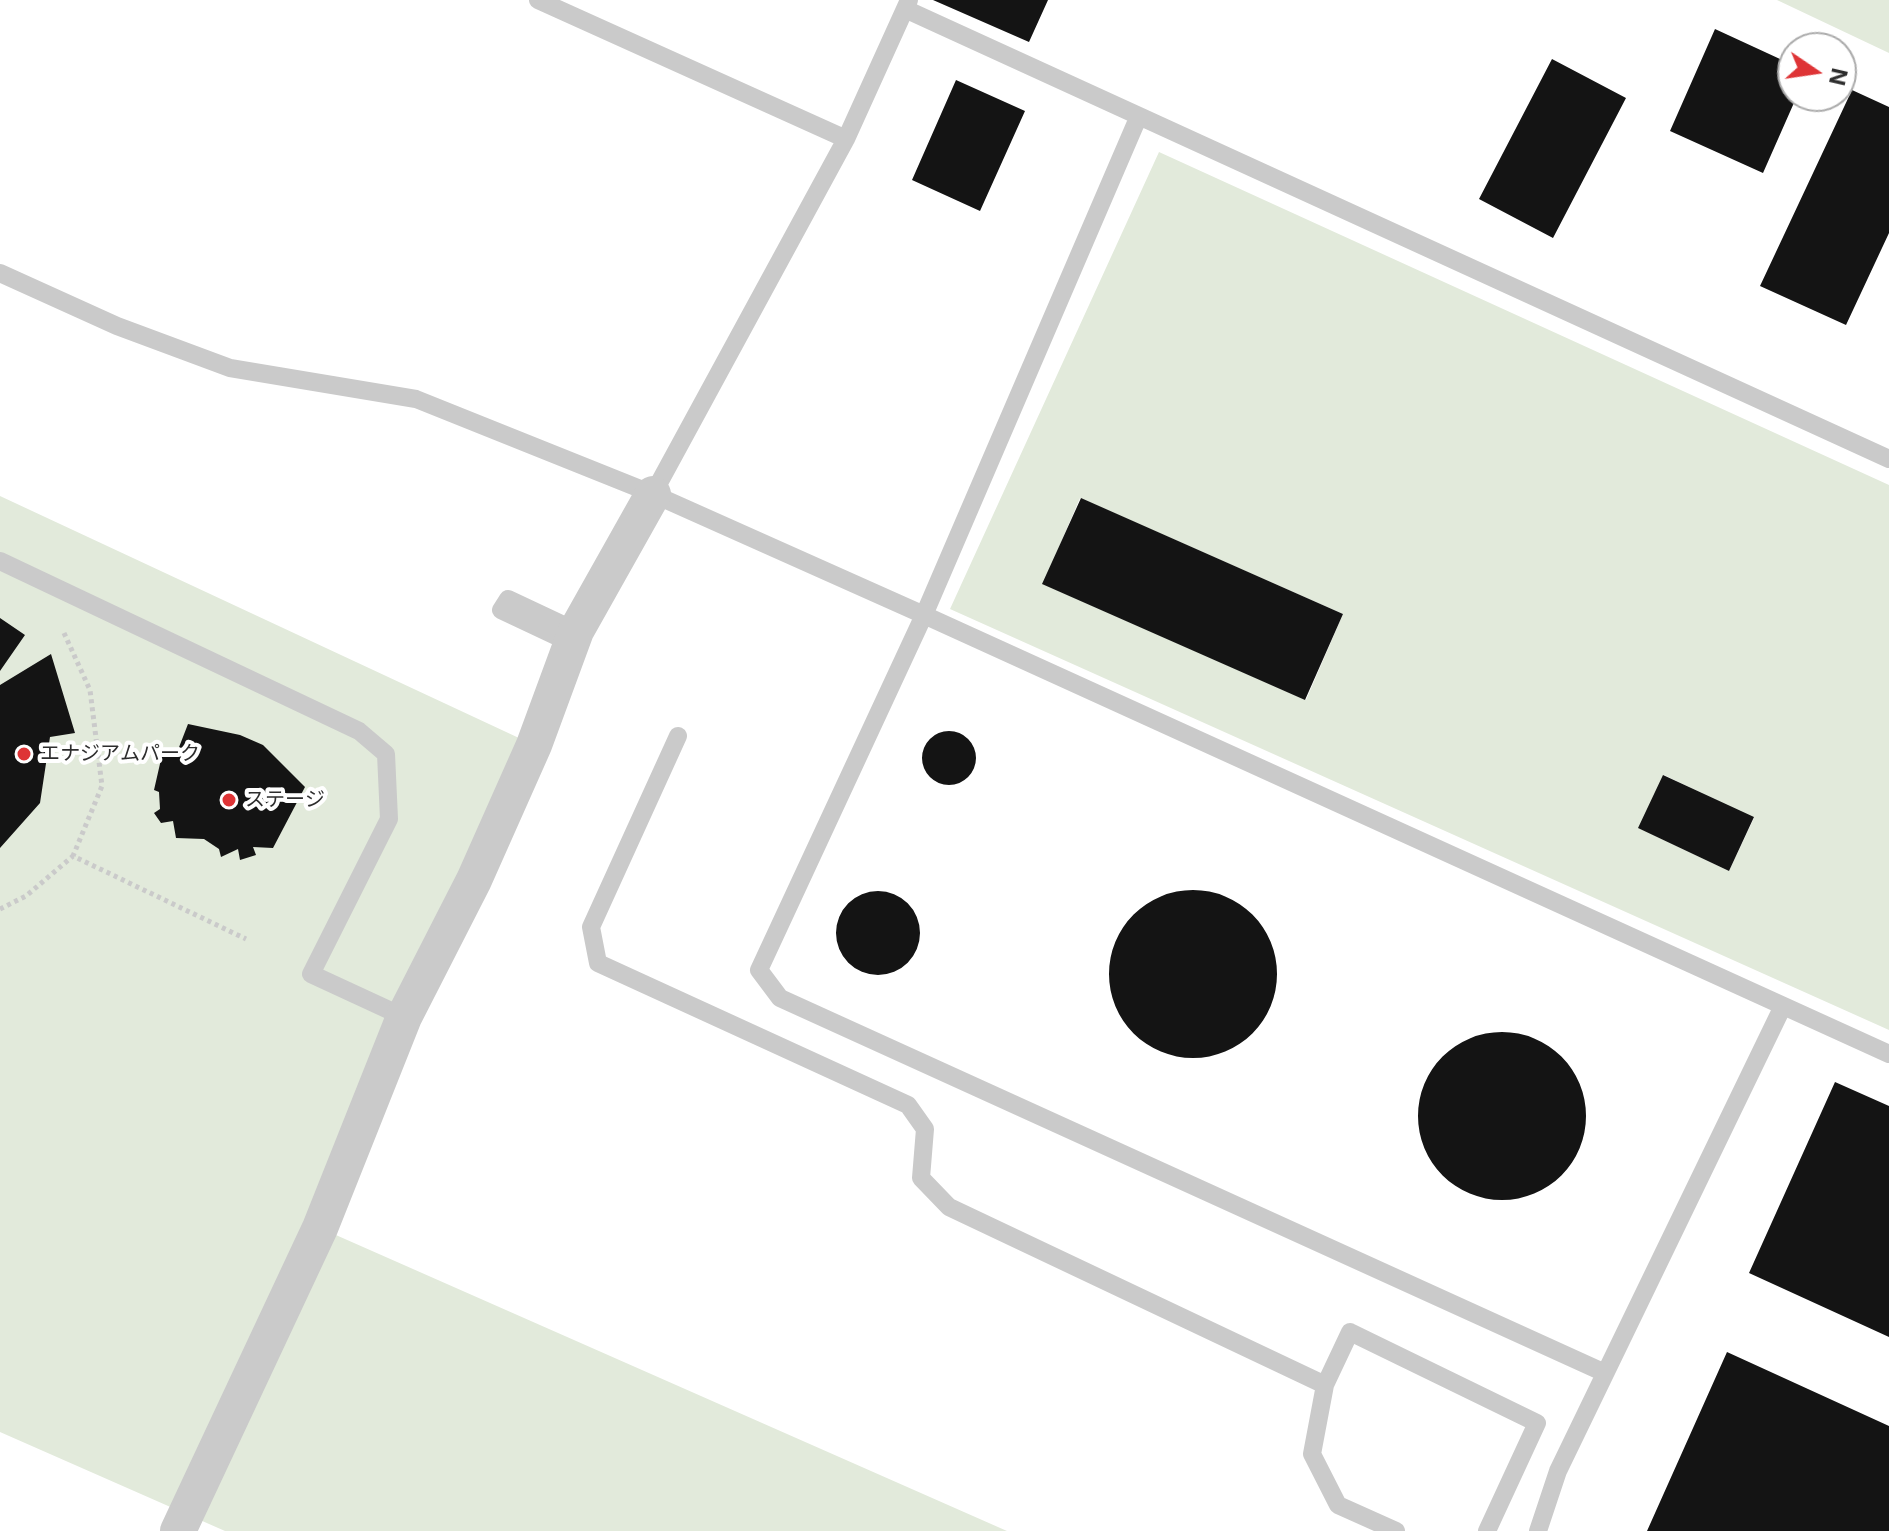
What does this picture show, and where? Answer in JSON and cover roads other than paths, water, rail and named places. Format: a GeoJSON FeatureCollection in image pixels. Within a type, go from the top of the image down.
{"type":"FeatureCollection","features":[{"type":"Feature","properties":{"kind":"street"},"geometry":{"type":"LineString","coordinates":[[178,1531],[320,1228],[404,1017],[474,880],[534,745],[574,637],[653,494]]}},
{"type":"Feature","properties":{"kind":"lane"},"geometry":{"type":"LineString","coordinates":[[538,0],[846,139]]}},
{"type":"Feature","properties":{"kind":"lane"},"geometry":{"type":"LineString","coordinates":[[653,494],[846,139],[907,5],[1138,118],[1889,459]]}},
{"type":"Feature","properties":{"kind":"lane"},"geometry":{"type":"LineString","coordinates":[[1138,118],[924,615],[759,970],[780,998],[1605,1373]]}},
{"type":"Feature","properties":{"kind":"lane"},"geometry":{"type":"LineString","coordinates":[[0,273],[117,326],[230,368],[416,399],[653,494],[1889,1054]]}},
{"type":"Feature","properties":{"kind":"lane"},"geometry":{"type":"LineString","coordinates":[[0,561],[359,731],[386,754],[389,819],[311,974],[404,1017]]}},
{"type":"Feature","properties":{"kind":"lane"},"geometry":{"type":"LineString","coordinates":[[678,736],[591,927],[598,963],[908,1105],[925,1129],[921,1178],[949,1207],[1325,1385]]}},
{"type":"Feature","properties":{"kind":"lane"},"geometry":{"type":"LineString","coordinates":[[1538,1531],[1558,1471],[1783,1006]]}},
{"type":"Feature","properties":{"kind":"lane"},"geometry":{"type":"LineString","coordinates":[[1396,1531],[1338,1505],[1312,1454],[1325,1385],[1350,1332],[1537,1423],[1487,1531]]}},
{"type":"Feature","properties":{"kind":"place","name":"エナジアムパーク"},"geometry":{"type":"Point","coordinates":[24,754]}},
{"type":"Feature","properties":{"kind":"place","name":"ステージ"},"geometry":{"type":"Point","coordinates":[229,800]}}]}
